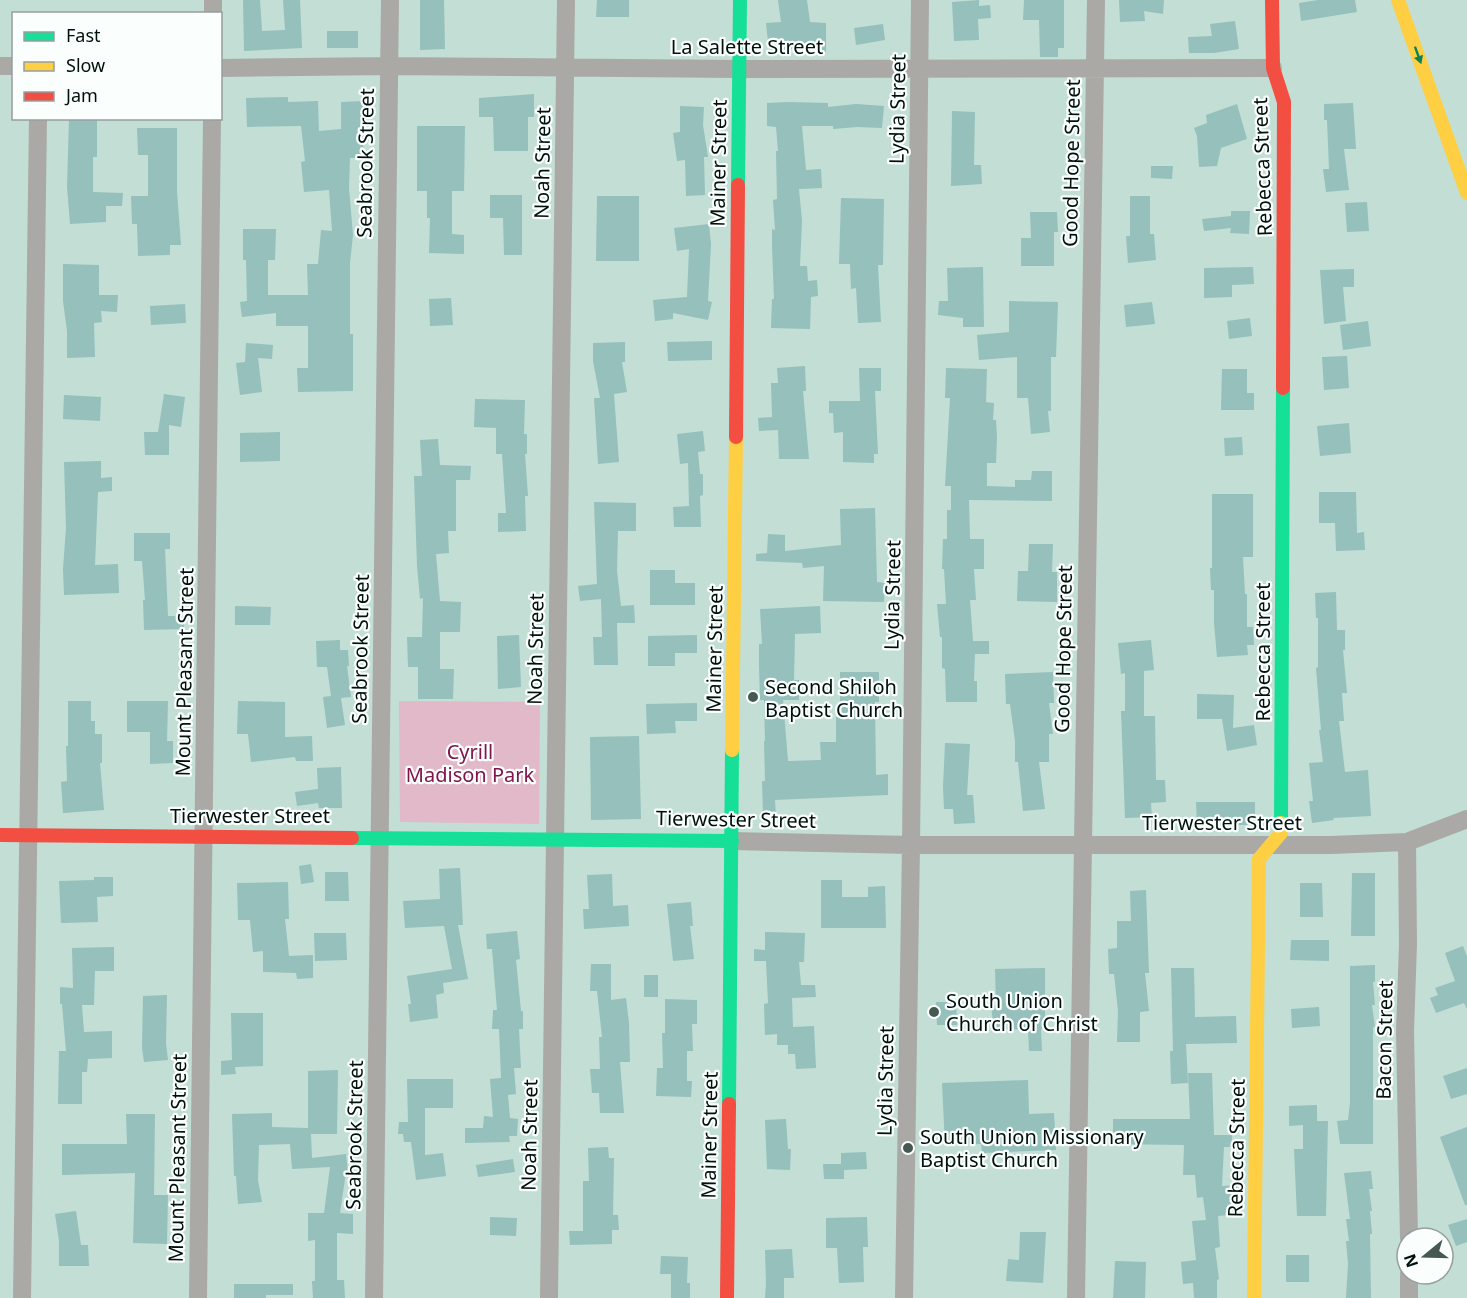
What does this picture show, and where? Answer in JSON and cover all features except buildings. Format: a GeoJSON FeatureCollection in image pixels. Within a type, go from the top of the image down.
{"type":"FeatureCollection","features":[{"type":"Feature","properties":{"kind":"street","name":"Seabrook Street"},"geometry":{"type":"LineString","coordinates":[[374,1298],[390,0]]}},
{"type":"Feature","properties":{"kind":"street","name":"Noah Street"},"geometry":{"type":"LineString","coordinates":[[549,1298],[566,0]]}},
{"type":"Feature","properties":{"kind":"street","name":"Mainer Street"},"geometry":{"type":"LineString","coordinates":[[727,1298],[740,0]]}},
{"type":"Feature","properties":{"kind":"street","name":"Lydia Street"},"geometry":{"type":"LineString","coordinates":[[904,1298],[912,845],[920,0]]}},
{"type":"Feature","properties":{"kind":"street","name":"Good Hope Street"},"geometry":{"type":"LineString","coordinates":[[1076,1298],[1096,0]]}},
{"type":"Feature","properties":{"kind":"street","name":"Rebecca Street"},"geometry":{"type":"LineString","coordinates":[[1254,1298],[1259,859],[1281,833],[1284,102],[1273,68],[1272,0]]}},
{"type":"Feature","properties":{"kind":"street"},"geometry":{"type":"LineString","coordinates":[[1398,0],[1467,193]]}},
{"type":"Feature","properties":{"kind":"street","name":"La Salette Street"},"geometry":{"type":"LineString","coordinates":[[222,68],[389,66],[739,69],[1273,68]]}},
{"type":"Feature","properties":{"kind":"street"},"geometry":{"type":"LineString","coordinates":[[22,1298],[38,120]]}},
{"type":"Feature","properties":{"kind":"street","name":"Mount Pleasant Street"},"geometry":{"type":"LineString","coordinates":[[198,1298],[212,120]]}},
{"type":"Feature","properties":{"kind":"street","name":"Tierwester Street"},"geometry":{"type":"LineString","coordinates":[[0,835],[204,838],[380,837],[912,845],[1331,845],[1407,842],[1467,819]]}},
{"type":"Feature","properties":{"kind":"street","name":"Bacon Street"},"geometry":{"type":"LineString","coordinates":[[1407,842],[1408,944],[1405,1031],[1409,1226]]}},
{"type":"Feature","properties":{"kind":"green space","name":"Cyrill Madison Park"},"geometry":{"type":"Polygon","coordinates":[[[399,701],[540,702],[539,824],[400,822],[399,701]]]}},
{"type":"Feature","properties":{"kind":"traffic: fast"},"geometry":{"type":"LineString","coordinates":[[738,185],[740,0]]}},
{"type":"Feature","properties":{"kind":"traffic: fast"},"geometry":{"type":"LineString","coordinates":[[1281,823],[1283,388]]}},
{"type":"Feature","properties":{"kind":"traffic: fast"},"geometry":{"type":"LineString","coordinates":[[729,1104],[732,750]]}},
{"type":"Feature","properties":{"kind":"traffic: fast"},"geometry":{"type":"LineString","coordinates":[[352,838],[732,841]]}},
{"type":"Feature","properties":{"kind":"traffic: slow"},"geometry":{"type":"LineString","coordinates":[[1398,0],[1467,193]]}},
{"type":"Feature","properties":{"kind":"traffic: slow"},"geometry":{"type":"LineString","coordinates":[[732,750],[736,437]]}},
{"type":"Feature","properties":{"kind":"traffic: slow"},"geometry":{"type":"LineString","coordinates":[[1254,1298],[1259,859],[1281,833],[1281,823]]}},
{"type":"Feature","properties":{"kind":"traffic: jam"},"geometry":{"type":"LineString","coordinates":[[1272,0],[1273,68],[1284,102],[1283,388]]}},
{"type":"Feature","properties":{"kind":"traffic: jam"},"geometry":{"type":"LineString","coordinates":[[736,437],[738,185]]}},
{"type":"Feature","properties":{"kind":"traffic: jam"},"geometry":{"type":"LineString","coordinates":[[0,835],[352,838]]}},
{"type":"Feature","properties":{"kind":"traffic: jam"},"geometry":{"type":"LineString","coordinates":[[727,1298],[729,1104]]}},
{"type":"Feature","properties":{"kind":"place","name":"Second Shiloh Baptist Church"},"geometry":{"type":"Point","coordinates":[753,697]}},
{"type":"Feature","properties":{"kind":"place","name":"South Union Church of Christ"},"geometry":{"type":"Point","coordinates":[934,1012]}},
{"type":"Feature","properties":{"kind":"place","name":"South Union Missionary Baptist Church"},"geometry":{"type":"Point","coordinates":[908,1148]}}]}
